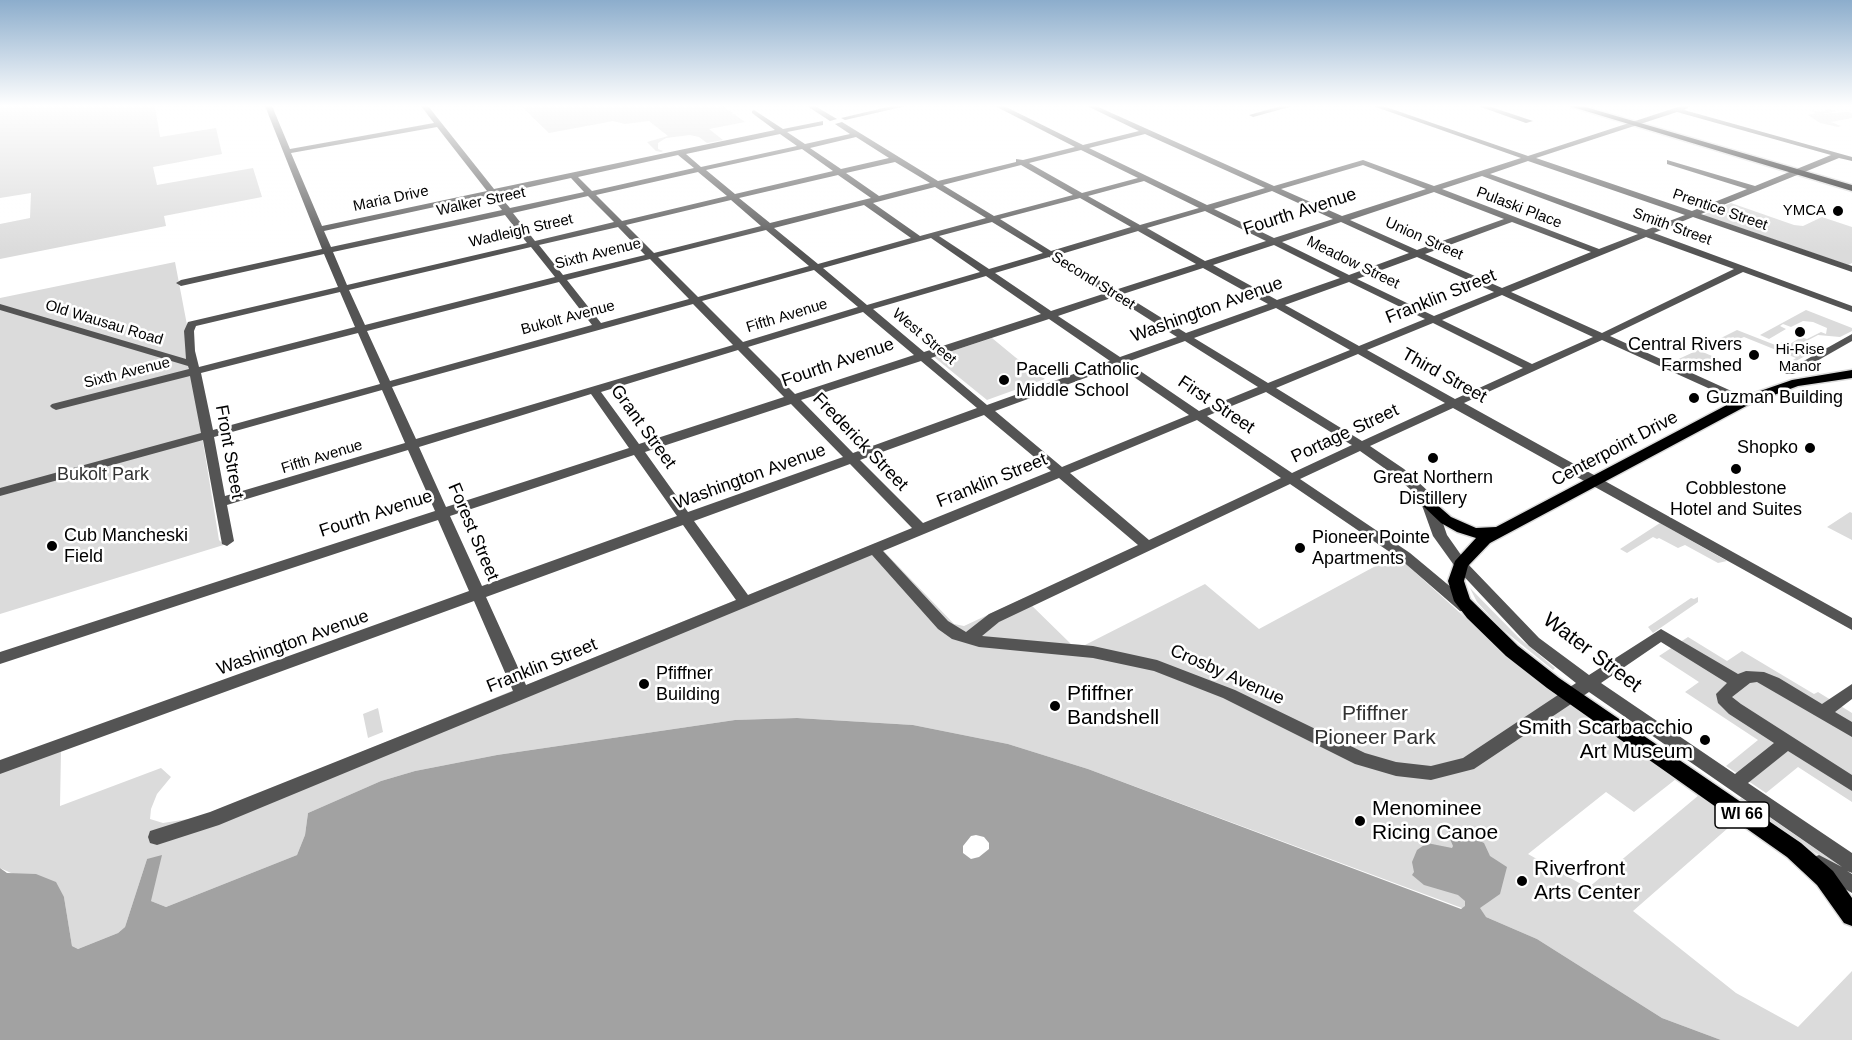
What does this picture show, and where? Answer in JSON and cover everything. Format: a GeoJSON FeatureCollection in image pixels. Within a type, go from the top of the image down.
{"type":"FeatureCollection","features":[{"type":"Feature","properties":{"kind":"main road"},"geometry":{"type":"LineString","coordinates":[[1739,155],[1852,188]]}},
{"type":"Feature","properties":{"kind":"main road","name":"Centerpoint Drive"},"geometry":{"type":"LineString","coordinates":[[1461,565],[1477,545],[1500,530],[1597,482],[1745,401],[1796,383],[1852,374]]}},
{"type":"Feature","properties":{"kind":"main road"},"geometry":{"type":"LineString","coordinates":[[1430,506],[1446,520],[1462,529],[1476,533],[1500,530]]}},
{"type":"Feature","properties":{"kind":"main road","name":"WI 66"},"geometry":{"type":"LineString","coordinates":[[1461,565],[1456,574],[1456,585],[1462,601],[1526,663],[1794,850],[1825,878],[1852,916]]}},
{"type":"Feature","properties":{"kind":"street"},"geometry":{"type":"LineString","coordinates":[[287,155],[362,329]]}},
{"type":"Feature","properties":{"kind":"street"},"geometry":{"type":"LineString","coordinates":[[463,155],[599,327]]}},
{"type":"Feature","properties":{"kind":"street","name":"Maria Drive"},"geometry":{"type":"LineString","coordinates":[[319,228],[667,155]]}},
{"type":"Feature","properties":{"kind":"street","name":"West Street"},"geometry":{"type":"LineString","coordinates":[[682,155],[1148,546]]}},
{"type":"Feature","properties":{"kind":"street","name":"Walker Street"},"geometry":{"type":"LineString","coordinates":[[181,283],[769,155]]}},
{"type":"Feature","properties":{"kind":"street"},"geometry":{"type":"LineString","coordinates":[[814,155],[879,199]]}},
{"type":"Feature","properties":{"kind":"street","name":"Second Street"},"geometry":{"type":"LineString","coordinates":[[889,155],[1360,446],[1408,479],[1420,490],[1430,506]]}},
{"type":"Feature","properties":{"kind":"street","name":"Sixth Avenue"},"geometry":{"type":"LineString","coordinates":[[56,406],[193,368],[362,329],[1049,155]]}},
{"type":"Feature","properties":{"kind":"street","name":"Meadow Street"},"geometry":{"type":"LineString","coordinates":[[1098,155],[1532,368]]}},
{"type":"Feature","properties":{"kind":"street","name":"Union Street"},"geometry":{"type":"LineString","coordinates":[[1200,155],[1745,401]]}},
{"type":"Feature","properties":{"kind":"street","name":"Prentice Street"},"geometry":{"type":"LineString","coordinates":[[1518,155],[1852,269]]}},
{"type":"Feature","properties":{"kind":"street","name":"Fourth Avenue"},"geometry":{"type":"LineString","coordinates":[[0,658],[1538,155]]}},
{"type":"Feature","properties":{"kind":"street"},"geometry":{"type":"LineString","coordinates":[[1839,155],[1852,159]]}},
{"type":"Feature","properties":{"kind":"street","name":"Franklin Street"},"geometry":{"type":"LineString","coordinates":[[157,837],[196,825],[522,694],[1359,349],[1839,155]]}},
{"type":"Feature","properties":{"kind":"street","name":"Wadleigh Street"},"geometry":{"type":"LineString","coordinates":[[193,368],[189,334],[192,324],[896,159]]}},
{"type":"Feature","properties":{"kind":"street","name":"Third Street"},"geometry":{"type":"LineString","coordinates":[[1020,161],[1852,625]]}},
{"type":"Feature","properties":{"kind":"street","name":"Fifth Avenue"},"geometry":{"type":"LineString","coordinates":[[221,502],[865,308],[1363,162]]}},
{"type":"Feature","properties":{"kind":"street","name":"Pulaski Place"},"geometry":{"type":"LineString","coordinates":[[1363,162],[1599,252]]}},
{"type":"Feature","properties":{"kind":"street"},"geometry":{"type":"LineString","coordinates":[[1670,162],[1755,189]]}},
{"type":"Feature","properties":{"kind":"street","name":"Smith Street"},"geometry":{"type":"LineString","coordinates":[[1481,173],[1852,309]]}},
{"type":"Feature","properties":{"kind":"street","name":"Frederick Street"},"geometry":{"type":"LineString","coordinates":[[572,175],[921,529]]}},
{"type":"Feature","properties":{"kind":"street","name":"Bukolt Avenue"},"geometry":{"type":"LineString","coordinates":[[0,492],[919,238],[1146,178]]}},
{"type":"Feature","properties":{"kind":"street"},"geometry":{"type":"LineString","coordinates":[[866,202],[919,238]]}},
{"type":"Feature","properties":{"kind":"street","name":"Washington Avenue"},"geometry":{"type":"LineString","coordinates":[[0,767],[1512,219]]}},
{"type":"Feature","properties":{"kind":"street","name":"First Street"},"geometry":{"type":"LineString","coordinates":[[932,235],[1405,556],[1473,614]]}},
{"type":"Feature","properties":{"kind":"street","name":"Portage Street"},"geometry":{"type":"LineString","coordinates":[[968,639],[994,618],[1360,446],[1603,336],[1742,268]]}},
{"type":"Feature","properties":{"kind":"street","name":"Old Wausau Road"},"geometry":{"type":"LineString","coordinates":[[0,307],[193,368]]}},
{"type":"Feature","properties":{"kind":"street","name":"Forest Street"},"geometry":{"type":"LineString","coordinates":[[362,329],[522,694]]}},
{"type":"Feature","properties":{"kind":"street"},"geometry":{"type":"LineString","coordinates":[[1790,372],[1852,337]]}},
{"type":"Feature","properties":{"kind":"street","name":"Front Street"},"geometry":{"type":"LineString","coordinates":[[193,368],[227,541]]}},
{"type":"Feature","properties":{"kind":"street","name":"Grant Street"},"geometry":{"type":"LineString","coordinates":[[594,390],[746,603]]}},
{"type":"Feature","properties":{"kind":"street","name":"Water Street"},"geometry":{"type":"LineString","coordinates":[[1430,506],[1440,537],[1461,565],[1534,642],[1589,684],[1852,864]]}},
{"type":"Feature","properties":{"kind":"street","name":"Crosby Avenue"},"geometry":{"type":"LineString","coordinates":[[874,549],[943,625],[957,635],[968,639],[1093,652],[1157,666],[1229,694],[1361,759],[1414,772],[1441,771],[1468,764],[1661,635],[1738,682]]}},
{"type":"Feature","properties":{"kind":"street"},"geometry":{"type":"LineString","coordinates":[[1852,730],[1766,678],[1752,675],[1738,682],[1724,694],[1728,704],[1852,784]]}},
{"type":"Feature","properties":{"kind":"street"},"geometry":{"type":"LineString","coordinates":[[1823,712],[1852,690]]}},
{"type":"Feature","properties":{"kind":"street"},"geometry":{"type":"LineString","coordinates":[[1735,784],[1786,743]]}},
{"type":"Feature","properties":{"kind":"street"},"geometry":{"type":"LineString","coordinates":[[1794,850],[1852,884]]}},
{"type":"Feature","properties":{"kind":"green space"},"geometry":{"type":"Polygon","coordinates":[[[0,155],[219,155],[153,167],[157,185],[253,168],[262,197],[164,216],[166,226],[0,259],[0,224],[30,218],[31,193],[0,198],[0,155]]]}},
{"type":"Feature","properties":{"kind":"green space"},"geometry":{"type":"Polygon","coordinates":[[[1731,203],[1794,225],[1803,226],[1822,217],[1852,227],[1852,263],[1848,265],[1703,215],[1731,203]]]}},
{"type":"Feature","properties":{"kind":"green space","name":"Bukolt Park"},"geometry":{"type":"Polygon","coordinates":[[[175,262],[187,325],[185,332],[219,540],[230,543],[0,614],[0,298],[175,262]]]}},
{"type":"Feature","properties":{"kind":"green space"},"geometry":{"type":"Polygon","coordinates":[[[1806,310],[1852,328],[1852,331],[1840,337],[1818,335],[1793,348],[1780,343],[1790,344],[1801,337],[1807,339],[1821,332],[1826,334],[1827,328],[1813,322],[1803,321],[1791,327],[1783,324],[1780,326],[1786,329],[1769,339],[1760,335],[1806,310]]]}},
{"type":"Feature","properties":{"kind":"green space"},"geometry":{"type":"Polygon","coordinates":[[[1737,330],[1805,356],[1796,361],[1793,360],[1796,358],[1744,337],[1732,342],[1721,338],[1737,330]]]}},
{"type":"Feature","properties":{"kind":"green space"},"geometry":{"type":"Polygon","coordinates":[[[992,338],[1045,379],[987,400],[934,357],[992,338]]]}},
{"type":"Feature","properties":{"kind":"green space"},"geometry":{"type":"Polygon","coordinates":[[[1698,350],[1719,359],[1691,373],[1670,363],[1698,350]]]}},
{"type":"Feature","properties":{"kind":"green space"},"geometry":{"type":"Polygon","coordinates":[[[1850,512],[1852,513],[1852,540],[1827,527],[1850,512]]]}},
{"type":"Feature","properties":{"kind":"green space"},"geometry":{"type":"Polygon","coordinates":[[[1660,523],[1727,561],[1718,563],[1685,545],[1678,548],[1653,537],[1627,553],[1620,549],[1660,523]]]}},
{"type":"Feature","properties":{"kind":"green space","name":"Pfiffner Pioneer Park"},"geometry":{"type":"Polygon","coordinates":[[[876,543],[954,624],[964,626],[1024,598],[1071,644],[1085,645],[1205,584],[1259,629],[1396,555],[1533,679],[1676,779],[1634,812],[1606,792],[1528,854],[1588,888],[1699,795],[1736,821],[1633,911],[1736,993],[1798,1027],[1852,971],[1852,1040],[1721,1040],[1662,1018],[1537,939],[1486,917],[1088,769],[1008,744],[913,725],[797,718],[735,720],[497,755],[415,771],[381,781],[308,813],[305,835],[297,855],[166,907],[151,901],[147,859],[125,927],[118,933],[78,949],[72,946],[64,897],[0,868],[0,772],[61,751],[60,806],[161,768],[171,777],[157,794],[150,819],[163,823],[201,817],[876,543]]]}},
{"type":"Feature","properties":{"kind":"green space"},"geometry":{"type":"Polygon","coordinates":[[[1470,588],[1518,637],[1555,668],[1553,670],[1501,628],[1477,602],[1470,588]]]}},
{"type":"Feature","properties":{"kind":"green space"},"geometry":{"type":"Polygon","coordinates":[[[1698,597],[1698,602],[1653,633],[1648,627],[1691,598],[1698,597]]]}},
{"type":"Feature","properties":{"kind":"green space"},"geometry":{"type":"Polygon","coordinates":[[[1688,637],[1727,661],[1742,651],[1814,694],[1818,692],[1852,713],[1852,802],[1798,767],[1766,793],[1726,766],[1758,740],[1685,692],[1699,682],[1659,656],[1688,637]]]}},
{"type":"Feature","properties":{"kind":"green space"},"geometry":{"type":"Polygon","coordinates":[[[378,708],[383,732],[368,738],[363,714],[378,708]]]}},
{"type":"Feature","properties":{"kind":"green space"},"geometry":{"type":"Polygon","coordinates":[[[1741,798],[1852,874],[1844,872],[1738,801],[1741,798]]]}},
{"type":"Feature","properties":{"kind":"shaded area"},"geometry":{"type":"Polygon","coordinates":[[[797,718],[913,725],[1008,744],[1088,769],[1461,909],[1465,906],[1465,901],[1458,895],[1424,885],[1412,875],[1414,872],[1412,862],[1417,850],[1427,843],[1452,848],[1447,832],[1452,829],[1458,830],[1484,843],[1490,856],[1507,867],[1500,894],[1480,908],[1486,917],[1537,939],[1662,1018],[1721,1040],[0,1040],[0,868],[7,873],[36,874],[56,882],[64,897],[72,946],[78,949],[118,933],[125,927],[147,859],[162,855],[151,901],[166,907],[297,855],[305,835],[308,813],[381,781],[415,771],[497,755],[735,720],[797,718]],[[971,836],[963,846],[963,853],[971,859],[979,857],[989,849],[989,843],[984,837],[971,836]]]}},
{"type":"Feature","properties":{"kind":"place","name":"YMCA"},"geometry":{"type":"Point","coordinates":[1838,211]}},
{"type":"Feature","properties":{"kind":"place","name":"Hi-Rise Manor"},"geometry":{"type":"Point","coordinates":[1800,332]}},
{"type":"Feature","properties":{"kind":"place","name":"Central Rivers Farmshed"},"geometry":{"type":"Point","coordinates":[1754,355]}},
{"type":"Feature","properties":{"kind":"place","name":"Pacelli Catholic Middle School"},"geometry":{"type":"Point","coordinates":[1004,380]}},
{"type":"Feature","properties":{"kind":"place","name":"Guzman Building"},"geometry":{"type":"Point","coordinates":[1694,398]}},
{"type":"Feature","properties":{"kind":"place","name":"Shopko"},"geometry":{"type":"Point","coordinates":[1810,448]}},
{"type":"Feature","properties":{"kind":"place","name":"Great Northern Distillery"},"geometry":{"type":"Point","coordinates":[1433,458]}},
{"type":"Feature","properties":{"kind":"place","name":"Cobblestone Hotel and Suites"},"geometry":{"type":"Point","coordinates":[1736,469]}},
{"type":"Feature","properties":{"kind":"place","name":"Cub Mancheski Field"},"geometry":{"type":"Point","coordinates":[52,546]}},
{"type":"Feature","properties":{"kind":"place","name":"Pioneer Pointe Apartments"},"geometry":{"type":"Point","coordinates":[1300,548]}},
{"type":"Feature","properties":{"kind":"place","name":"Pfiffner Building"},"geometry":{"type":"Point","coordinates":[644,684]}},
{"type":"Feature","properties":{"kind":"place","name":"Pfiffner Bandshell"},"geometry":{"type":"Point","coordinates":[1055,706]}},
{"type":"Feature","properties":{"kind":"place","name":"Smith Scarbacchio Art Museum"},"geometry":{"type":"Point","coordinates":[1705,740]}},
{"type":"Feature","properties":{"kind":"place","name":"Menominee Ricing Canoe"},"geometry":{"type":"Point","coordinates":[1360,821]}},
{"type":"Feature","properties":{"kind":"place","name":"Riverfront Arts Center"},"geometry":{"type":"Point","coordinates":[1522,881]}}]}
